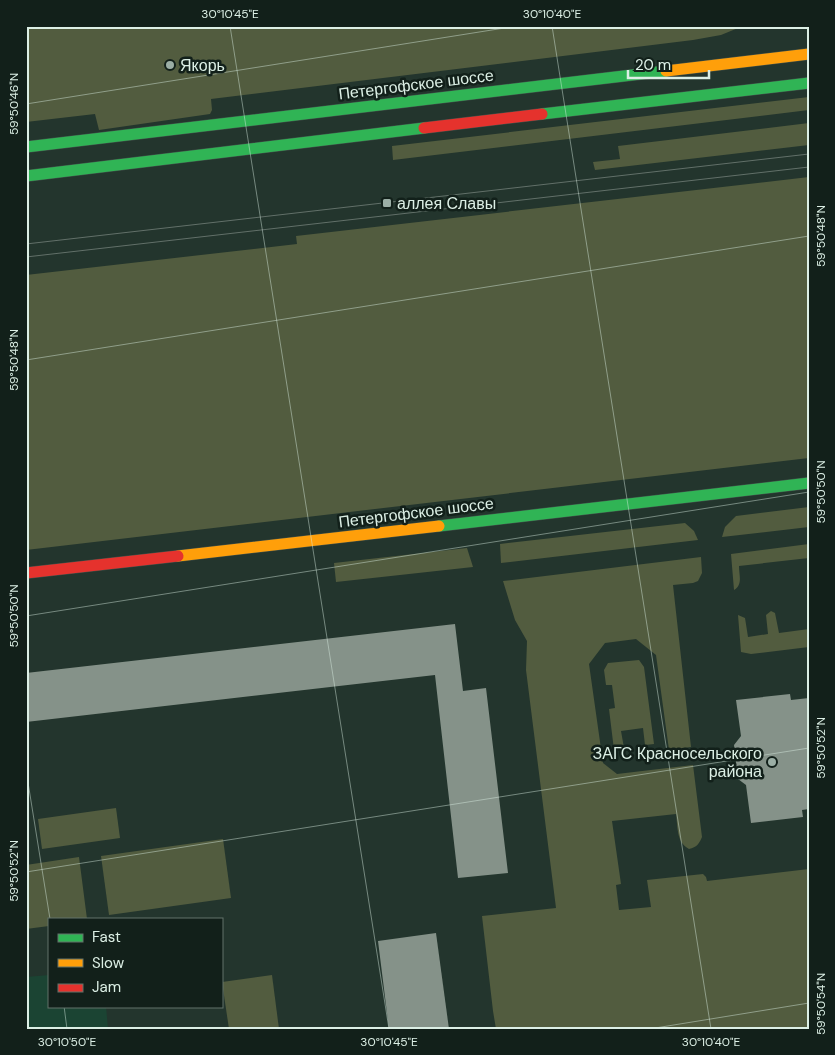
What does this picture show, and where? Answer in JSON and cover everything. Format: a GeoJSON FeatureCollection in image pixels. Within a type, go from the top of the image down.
{"type":"FeatureCollection","features":[{"type":"Feature","properties":{"kind":"main road","name":"Петергофское шоссе"},"geometry":{"type":"LineString","coordinates":[[26,147],[809,54]]}},
{"type":"Feature","properties":{"kind":"main road"},"geometry":{"type":"LineString","coordinates":[[26,176],[809,83]]}},
{"type":"Feature","properties":{"kind":"main road","name":"Петергофское шоссе"},"geometry":{"type":"LineString","coordinates":[[26,573],[809,483]]}},
{"type":"Feature","properties":{"kind":"shaded area"},"geometry":{"type":"Polygon","coordinates":[[[26,26],[743,26],[721,35],[693,40],[211,99],[212,110],[210,114],[99,130],[95,114],[26,122],[26,26]]]}},
{"type":"Feature","properties":{"kind":"shaded area"},"geometry":{"type":"Polygon","coordinates":[[[809,97],[809,110],[393,160],[392,146],[809,97]]]}},
{"type":"Feature","properties":{"kind":"shaded area"},"geometry":{"type":"Polygon","coordinates":[[[809,123],[809,145],[595,170],[593,162],[620,159],[618,146],[809,123]]]}},
{"type":"Feature","properties":{"kind":"shaded area"},"geometry":{"type":"Polygon","coordinates":[[[809,177],[809,458],[26,550],[26,275],[297,244],[296,236],[809,177]]]}},
{"type":"Feature","properties":{"kind":"shaded area"},"geometry":{"type":"Polygon","coordinates":[[[809,507],[809,527],[722,537],[725,527],[736,516],[809,507]]]}},
{"type":"Feature","properties":{"kind":"shaded area"},"geometry":{"type":"Polygon","coordinates":[[[685,523],[694,531],[698,540],[501,563],[500,544],[685,523]]]}},
{"type":"Feature","properties":{"kind":"shaded area"},"geometry":{"type":"Polygon","coordinates":[[[809,544],[809,558],[739,566],[740,583],[734,590],[731,554],[809,544]]]}},
{"type":"Feature","properties":{"kind":"shaded area"},"geometry":{"type":"Polygon","coordinates":[[[467,548],[473,567],[336,582],[334,563],[467,548]]]}},
{"type":"Feature","properties":{"kind":"shaded area"},"geometry":{"type":"Polygon","coordinates":[[[701,557],[702,573],[698,581],[673,585],[691,747],[669,750],[656,655],[636,639],[605,643],[589,664],[603,763],[617,774],[693,765],[702,837],[694,847],[689,849],[685,846],[678,834],[676,814],[612,821],[621,884],[616,885],[619,910],[651,907],[647,880],[703,874],[707,881],[809,869],[809,1029],[496,1029],[482,916],[556,908],[526,670],[527,641],[515,620],[503,581],[701,557]]]}},
{"type":"Feature","properties":{"kind":"shaded area"},"geometry":{"type":"Polygon","coordinates":[[[771,611],[775,613],[779,633],[809,629],[809,647],[751,654],[741,652],[738,615],[745,618],[748,637],[768,634],[766,615],[771,611]]]}},
{"type":"Feature","properties":{"kind":"shaded area"},"geometry":{"type":"Polygon","coordinates":[[[639,660],[644,667],[654,744],[645,745],[643,728],[621,731],[624,748],[614,750],[609,709],[615,708],[612,685],[606,685],[604,670],[608,663],[639,660]]]}},
{"type":"Feature","properties":{"kind":"shaded area"},"geometry":{"type":"Polygon","coordinates":[[[116,808],[120,838],[42,849],[38,819],[116,808]]]}},
{"type":"Feature","properties":{"kind":"shaded area"},"geometry":{"type":"Polygon","coordinates":[[[223,839],[231,898],[109,915],[101,856],[223,839]]]}},
{"type":"Feature","properties":{"kind":"shaded area"},"geometry":{"type":"Polygon","coordinates":[[[79,857],[87,918],[48,918],[48,926],[26,929],[26,865],[79,857]]]}},
{"type":"Feature","properties":{"kind":"shaded area"},"geometry":{"type":"Polygon","coordinates":[[[48,975],[48,1008],[106,1008],[108,1029],[26,1029],[26,977],[48,975]]]}},
{"type":"Feature","properties":{"kind":"shaded area"},"geometry":{"type":"Polygon","coordinates":[[[272,975],[279,1029],[229,1029],[222,982],[272,975]]]}},
{"type":"Feature","properties":{"kind":"building"},"geometry":{"type":"Polygon","coordinates":[[[455,624],[463,691],[486,688],[508,873],[458,878],[435,675],[26,722],[26,673],[455,624]]]}},
{"type":"Feature","properties":{"kind":"building","name":"ЗАГС Красносельского района"},"geometry":{"type":"Polygon","coordinates":[[[790,694],[791,700],[809,698],[809,809],[802,810],[803,817],[751,823],[746,785],[738,779],[734,745],[741,736],[736,700],[790,694]]]}},
{"type":"Feature","properties":{"kind":"building"},"geometry":{"type":"Polygon","coordinates":[[[436,933],[449,1029],[389,1029],[378,941],[436,933]]]}},
{"type":"Feature","properties":{"kind":"tram line"},"geometry":{"type":"LineString","coordinates":[[26,244],[809,154]]}},
{"type":"Feature","properties":{"kind":"tram line"},"geometry":{"type":"LineString","coordinates":[[26,257],[809,167]]}},
{"type":"Feature","properties":{"kind":"traffic: fast"},"geometry":{"type":"LineString","coordinates":[[26,147],[666,71]]}},
{"type":"Feature","properties":{"kind":"traffic: fast"},"geometry":{"type":"LineString","coordinates":[[542,114],[809,83]]}},
{"type":"Feature","properties":{"kind":"traffic: fast"},"geometry":{"type":"LineString","coordinates":[[26,176],[424,128]]}},
{"type":"Feature","properties":{"kind":"traffic: fast"},"geometry":{"type":"LineString","coordinates":[[439,526],[809,483]]}},
{"type":"Feature","properties":{"kind":"traffic: slow"},"geometry":{"type":"LineString","coordinates":[[666,71],[809,54]]}},
{"type":"Feature","properties":{"kind":"traffic: slow"},"geometry":{"type":"LineString","coordinates":[[178,556],[439,526]]}},
{"type":"Feature","properties":{"kind":"traffic: jam"},"geometry":{"type":"LineString","coordinates":[[424,128],[542,114]]}},
{"type":"Feature","properties":{"kind":"traffic: jam"},"geometry":{"type":"LineString","coordinates":[[26,573],[178,556]]}},
{"type":"Feature","properties":{"kind":"place","name":"Якорь"},"geometry":{"type":"Point","coordinates":[170,65]}},
{"type":"Feature","properties":{"kind":"place","name":"аллея Славы"},"geometry":{"type":"Point","coordinates":[387,203]}},
{"type":"Feature","properties":{"kind":"place","name":"ЗАГС Красносельского района"},"geometry":{"type":"Point","coordinates":[772,762]}}]}
